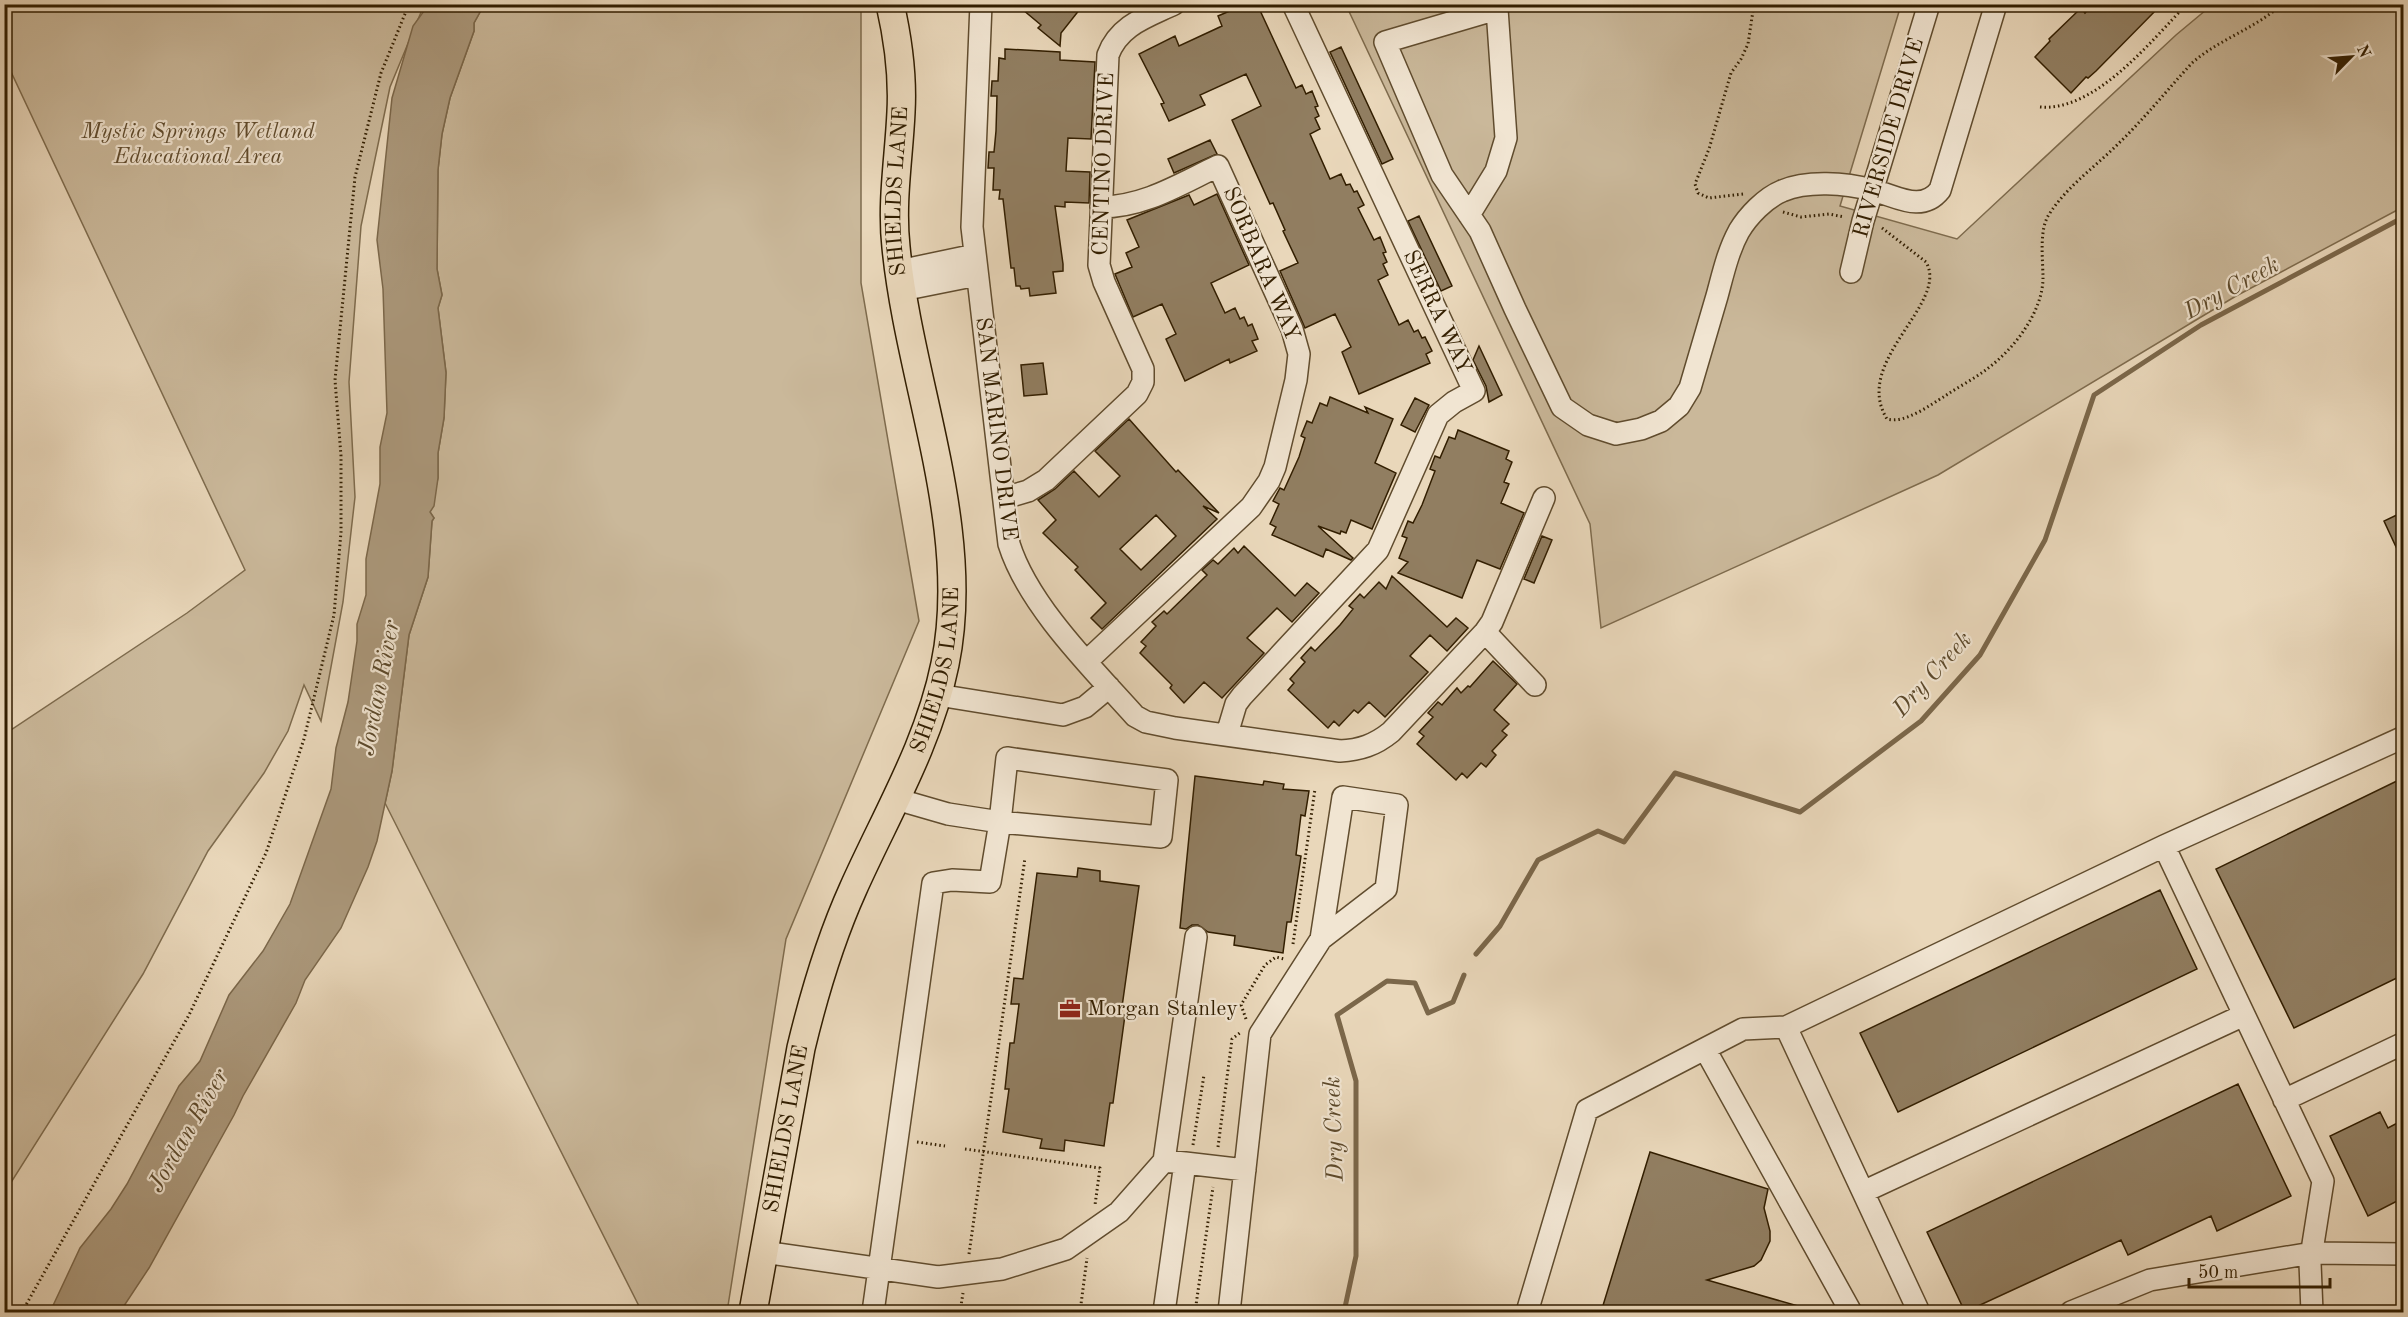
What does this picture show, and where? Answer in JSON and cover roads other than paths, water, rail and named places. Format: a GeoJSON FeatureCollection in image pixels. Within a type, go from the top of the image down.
{"type":"FeatureCollection","features":[{"type":"Feature","properties":{"kind":"main road","name":"SHIELDS LANE"},"geometry":{"type":"LineString","coordinates":[[753,1312],[801,1048],[811,1006],[852,891],[921,743],[938,695],[950,634],[952,573],[950,547],[901,280],[894,209],[901,88],[897,39],[890,4]]}},
{"type":"Feature","properties":{"kind":"street","name":"SAN MARINO DRIVE"},"geometry":{"type":"LineString","coordinates":[[981,4],[971,211],[1009,544],[1020,574],[1037,601],[1135,716],[1146,722],[1340,751],[1363,748],[1391,732],[1485,632],[1498,608],[1544,498]]}},
{"type":"Feature","properties":{"kind":"street","name":"CENTINO DRIVE"},"geometry":{"type":"LineString","coordinates":[[1004,498],[1028,491],[1054,474],[1137,394],[1143,382],[1142,363],[1101,273],[1099,256],[1108,55],[1111,45],[1123,30],[1174,4]]}},
{"type":"Feature","properties":{"kind":"street","name":"SERRA WAY"},"geometry":{"type":"LineString","coordinates":[[1227,734],[1236,704],[1242,696],[1378,550],[1438,415],[1454,402],[1474,391],[1293,4]]}},
{"type":"Feature","properties":{"kind":"street","name":"RIVERSIDE DRIVE"},"geometry":{"type":"LineString","coordinates":[[1851,272],[1863,221],[1929,4]]}},
{"type":"Feature","properties":{"kind":"street"},"geometry":{"type":"LineString","coordinates":[[1469,214],[1496,171],[1506,138],[1497,9],[1385,42],[1442,175],[1480,231],[1562,406],[1588,424],[1616,434],[1641,429],[1661,421],[1679,406],[1690,388],[1730,250],[1752,214],[1767,202],[1781,191],[1802,186],[1833,185],[1873,190],[1909,201],[1931,199],[1940,190],[1995,4]]}},
{"type":"Feature","properties":{"kind":"street","name":"SORBARA WAY"},"geometry":{"type":"LineString","coordinates":[[1087,661],[1240,518],[1261,495],[1275,467],[1298,368],[1299,354],[1293,329],[1218,166],[1138,203],[1121,207],[1101,207]]}},
{"type":"Feature","properties":{"kind":"street"},"geometry":{"type":"LineString","coordinates":[[901,280],[976,265]]}},
{"type":"Feature","properties":{"kind":"street"},"geometry":{"type":"LineString","coordinates":[[1485,632],[1535,685]]}},
{"type":"Feature","properties":{"kind":"street"},"geometry":{"type":"LineString","coordinates":[[938,695],[1063,715],[1085,707],[1109,687]]}},
{"type":"Feature","properties":{"kind":"street"},"geometry":{"type":"LineString","coordinates":[[1527,1312],[1587,1110],[1743,1029],[1786,1027],[2164,846],[2403,737]]}},
{"type":"Feature","properties":{"kind":"street"},"geometry":{"type":"LineString","coordinates":[[873,1312],[933,884],[952,880],[990,882],[1000,822],[1007,758],[1167,780],[1161,837],[1000,822],[948,814],[896,799]]}},
{"type":"Feature","properties":{"kind":"street"},"geometry":{"type":"LineString","coordinates":[[1229,1312],[1260,1034],[1322,939],[1386,889],[1397,805],[1343,796],[1322,939]]}},
{"type":"Feature","properties":{"kind":"street"},"geometry":{"type":"LineString","coordinates":[[2164,846],[2322,1181],[2312,1252],[2312,1312]]}},
{"type":"Feature","properties":{"kind":"street"},"geometry":{"type":"LineString","coordinates":[[1164,1312],[1180,1158],[1196,937]]}},
{"type":"Feature","properties":{"kind":"street"},"geometry":{"type":"LineString","coordinates":[[1863,1192],[2244,1015]]}},
{"type":"Feature","properties":{"kind":"street"},"geometry":{"type":"LineString","coordinates":[[1786,1027],[1919,1312]]}},
{"type":"Feature","properties":{"kind":"street"},"geometry":{"type":"LineString","coordinates":[[2284,1100],[2403,1043]]}},
{"type":"Feature","properties":{"kind":"street"},"geometry":{"type":"LineString","coordinates":[[1705,1049],[1851,1312]]}},
{"type":"Feature","properties":{"kind":"street"},"geometry":{"type":"LineString","coordinates":[[763,1252],[938,1277],[1002,1269],[1066,1249],[1119,1212],[1180,1158]]}},
{"type":"Feature","properties":{"kind":"street"},"geometry":{"type":"LineString","coordinates":[[1180,1158],[1245,1170]]}},
{"type":"Feature","properties":{"kind":"street"},"geometry":{"type":"LineString","coordinates":[[2071,1312],[2150,1280],[2312,1252],[2403,1254]]}},
{"type":"Feature","properties":{"kind":"water","name":"Jordan River"},"geometry":{"type":"Polygon","coordinates":[[[429,4],[484,5],[474,23],[474,31],[450,98],[442,134],[438,170],[437,269],[442,295],[438,308],[446,373],[444,418],[438,453],[438,478],[434,506],[430,512],[434,518],[428,577],[409,635],[392,771],[377,841],[341,928],[305,980],[296,1003],[149,1268],[120,1312],[50,1312],[80,1248],[111,1209],[127,1184],[179,1086],[200,1061],[229,995],[263,951],[290,904],[331,789],[336,748],[348,702],[357,641],[357,624],[366,595],[366,559],[380,484],[380,447],[387,413],[383,289],[377,240],[392,98],[413,26],[429,4]]]}},
{"type":"Feature","properties":{"kind":"waterway","name":"Dry Creek"},"geometry":{"type":"LineString","coordinates":[[1476,954],[1500,926],[1538,860],[1598,831],[1624,842],[1675,773],[1800,812],[1921,721],[1980,655],[2045,540],[2094,395],[2201,325],[2404,217]]}},
{"type":"Feature","properties":{"kind":"waterway","name":"Dry Creek"},"geometry":{"type":"LineString","coordinates":[[1344,1312],[1356,1256],[1356,1081],[1337,1015],[1387,981],[1415,983],[1428,1013],[1453,1002],[1464,975]]}},
{"type":"Feature","properties":{"kind":"place","name":"Morgan Stanley"},"geometry":{"type":"Point","coordinates":[1070,1009]}},
{"type":"Feature","properties":{"kind":"park label","name":"Mystic Springs Wetland Educational Area"},"geometry":{"type":"Point","coordinates":[198,144]}}]}
